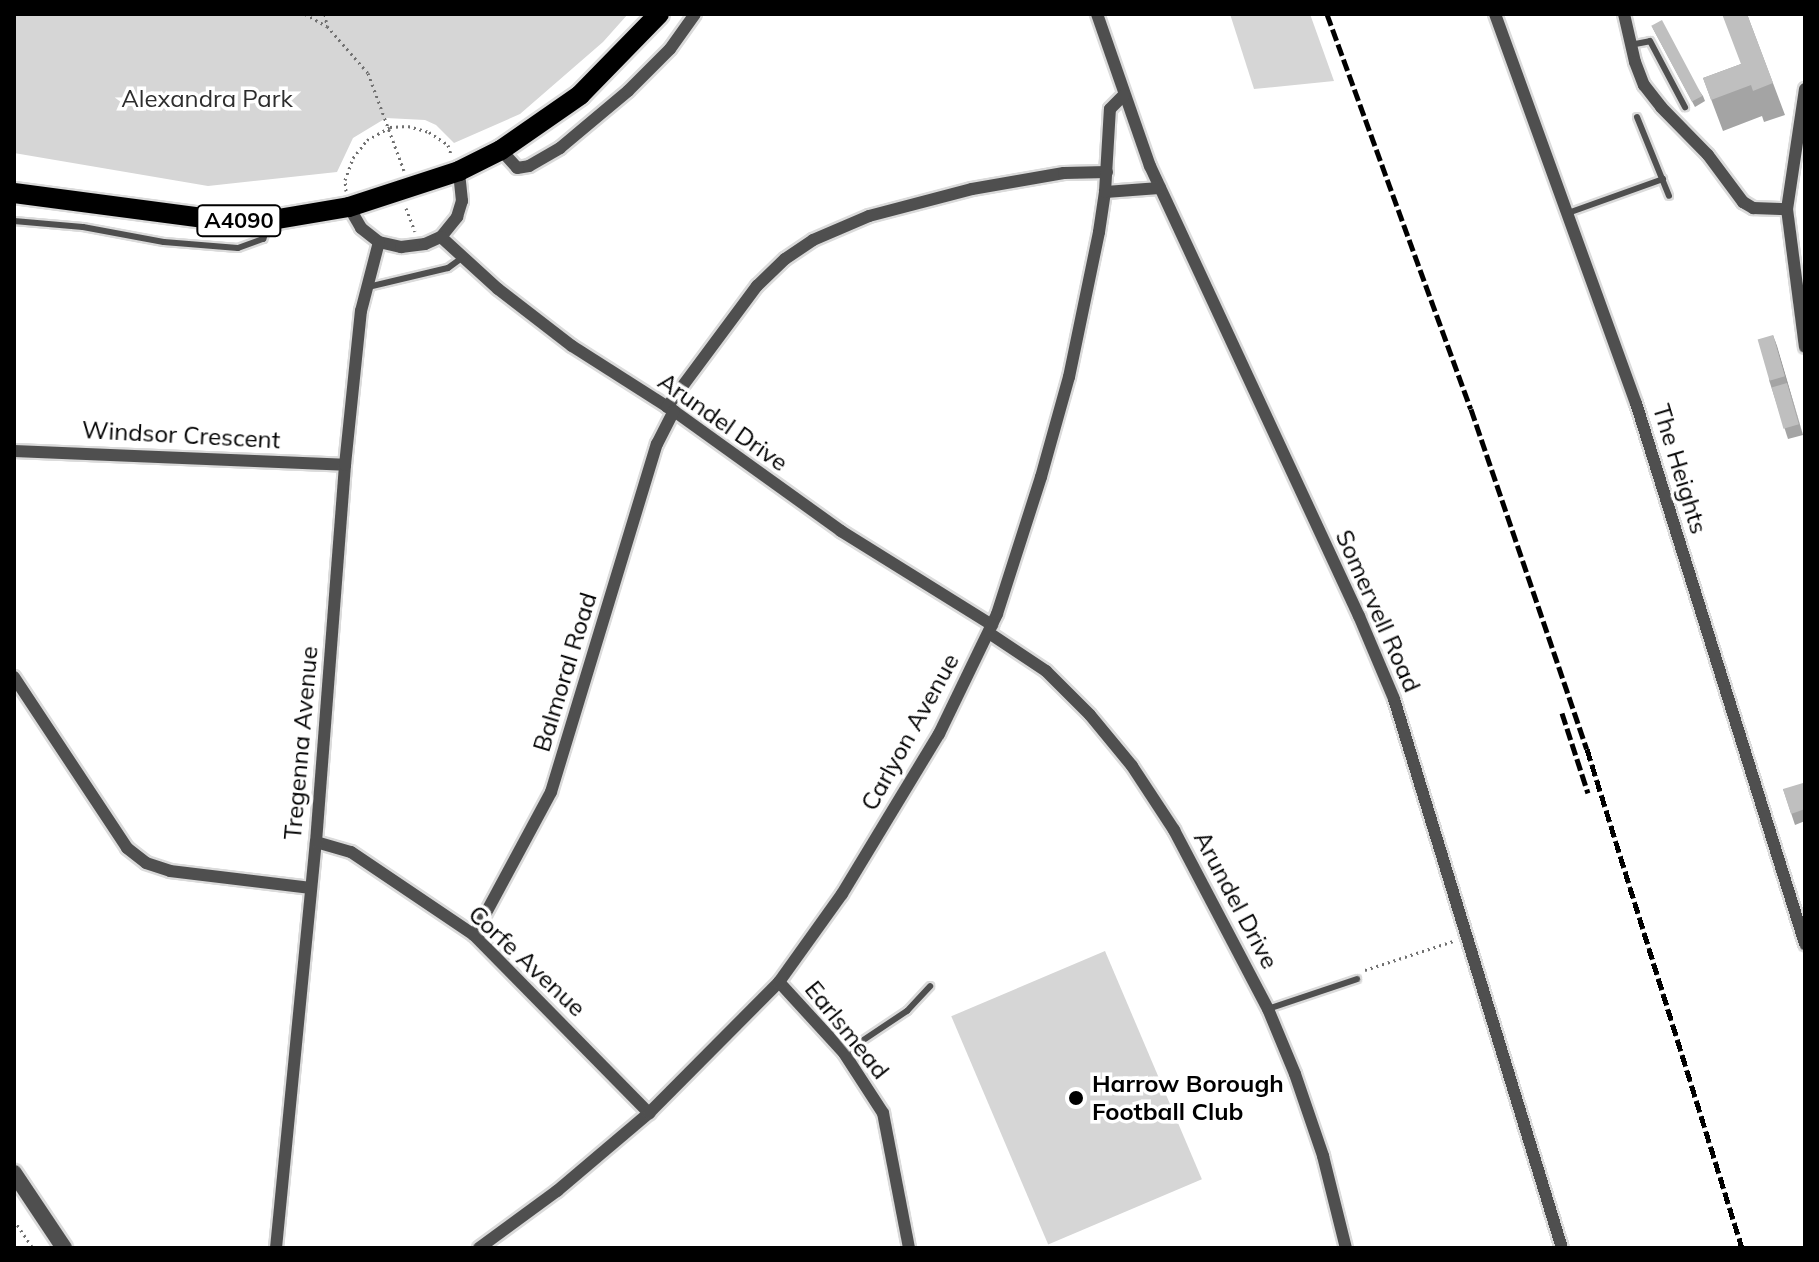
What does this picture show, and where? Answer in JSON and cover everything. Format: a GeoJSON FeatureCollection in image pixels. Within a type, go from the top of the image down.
{"type":"FeatureCollection","features":[{"type":"Feature","properties":{"kind":"main road","name":"A4090"},"geometry":{"type":"LineString","coordinates":[[14,193],[227,221],[272,220],[349,207],[459,171],[501,150],[580,95],[659,14]]}},
{"type":"Feature","properties":{"kind":"street"},"geometry":{"type":"LineString","coordinates":[[501,150],[517,168],[529,166],[570,141],[660,59],[695,14]]}},
{"type":"Feature","properties":{"kind":"street","name":"Somervell Road"},"geometry":{"type":"LineString","coordinates":[[1097,14],[1160,188],[1381,666],[1409,743],[1562,1248]]}},
{"type":"Feature","properties":{"kind":"street","name":"The Heights"},"geometry":{"type":"LineString","coordinates":[[1495,14],[1636,403],[1805,944]]}},
{"type":"Feature","properties":{"kind":"street"},"geometry":{"type":"LineString","coordinates":[[1624,14],[1630,45],[1644,85],[1708,155],[1743,202],[1753,208],[1787,209]]}},
{"type":"Feature","properties":{"kind":"street"},"geometry":{"type":"LineString","coordinates":[[1805,89],[1800,149],[1790,181],[1787,209],[1805,347]]}},
{"type":"Feature","properties":{"kind":"street","name":"Carlyon Avenue"},"geometry":{"type":"LineString","coordinates":[[479,1248],[557,1191],[649,1113],[779,982],[842,894],[931,747],[990,629],[1041,477],[1069,377],[1105,192],[1110,109],[1124,95]]}},
{"type":"Feature","properties":{"kind":"street"},"geometry":{"type":"LineString","coordinates":[[349,207],[361,228],[379,242],[401,247],[420,246],[441,237],[457,217],[462,201],[459,171]]}},
{"type":"Feature","properties":{"kind":"street","name":"Balmoral Road"},"geometry":{"type":"LineString","coordinates":[[474,935],[551,792],[657,444],[671,409],[757,286],[785,259],[813,240],[869,216],[972,189],[1064,173],[1107,172]]}},
{"type":"Feature","properties":{"kind":"street"},"geometry":{"type":"LineString","coordinates":[[1105,192],[1160,188]]}},
{"type":"Feature","properties":{"kind":"street","name":"Arundel Drive"},"geometry":{"type":"LineString","coordinates":[[441,237],[544,326],[671,409],[841,531],[990,629],[1046,671],[1090,715],[1132,766],[1193,864],[1268,1009],[1309,1109],[1346,1248]]}},
{"type":"Feature","properties":{"kind":"street","name":"Tregenna Avenue"},"geometry":{"type":"LineString","coordinates":[[276,1248],[316,842],[345,465],[365,286],[379,242]]}},
{"type":"Feature","properties":{"kind":"street","name":"Windsor Crescent"},"geometry":{"type":"LineString","coordinates":[[14,451],[345,465]]}},
{"type":"Feature","properties":{"kind":"street"},"geometry":{"type":"LineString","coordinates":[[14,677],[127,848],[146,863],[170,871],[311,888]]}},
{"type":"Feature","properties":{"kind":"street","name":"Corfe Avenue"},"geometry":{"type":"LineString","coordinates":[[316,842],[351,852],[474,935],[649,1113]]}},
{"type":"Feature","properties":{"kind":"street","name":"Earlsmead"},"geometry":{"type":"LineString","coordinates":[[779,982],[844,1053],[883,1113],[909,1248]]}},
{"type":"Feature","properties":{"kind":"street"},"geometry":{"type":"LineString","coordinates":[[14,1173],[64,1248]]}},
{"type":"Feature","properties":{"kind":"lane"},"geometry":{"type":"LineString","coordinates":[[1630,45],[1650,41],[1685,107]]}},
{"type":"Feature","properties":{"kind":"lane"},"geometry":{"type":"LineString","coordinates":[[1637,117],[1669,196]]}},
{"type":"Feature","properties":{"kind":"lane"},"geometry":{"type":"LineString","coordinates":[[1568,213],[1663,179]]}},
{"type":"Feature","properties":{"kind":"lane"},"geometry":{"type":"LineString","coordinates":[[14,221],[83,227],[164,242],[238,248],[263,239],[272,220]]}},
{"type":"Feature","properties":{"kind":"lane"},"geometry":{"type":"LineString","coordinates":[[365,286],[377,287],[448,268],[463,257]]}},
{"type":"Feature","properties":{"kind":"lane"},"geometry":{"type":"LineString","coordinates":[[1268,1009],[1357,979]]}},
{"type":"Feature","properties":{"kind":"lane"},"geometry":{"type":"LineString","coordinates":[[844,1053],[907,1011],[930,986]]}},
{"type":"Feature","properties":{"kind":"path"},"geometry":{"type":"LineString","coordinates":[[305,14],[327,26],[368,73],[405,171],[396,174]]}},
{"type":"Feature","properties":{"kind":"path"},"geometry":{"type":"LineString","coordinates":[[325,14],[327,26]]}},
{"type":"Feature","properties":{"kind":"path"},"geometry":{"type":"LineString","coordinates":[[345,180],[353,158],[367,140],[390,127],[408,126],[429,132],[448,145]]}},
{"type":"Feature","properties":{"kind":"path"},"geometry":{"type":"LineString","coordinates":[[404,200],[420,246]]}},
{"type":"Feature","properties":{"kind":"path"},"geometry":{"type":"LineString","coordinates":[[1357,979],[1363,971],[1467,936]]}},
{"type":"Feature","properties":{"kind":"path"},"geometry":{"type":"LineString","coordinates":[[14,1220],[33,1248]]}},
{"type":"Feature","properties":{"kind":"green space","name":"Alexandra Park"},"geometry":{"type":"Polygon","coordinates":[[[14,14],[628,14],[603,42],[520,114],[454,143],[436,125],[425,120],[386,118],[353,138],[337,172],[208,186],[14,153],[14,14]]]}},
{"type":"Feature","properties":{"kind":"green space"},"geometry":{"type":"Polygon","coordinates":[[[1230,14],[1310,14],[1334,81],[1254,89],[1230,14]]]}},
{"type":"Feature","properties":{"kind":"green space","name":"Harrow Borough Football Club"},"geometry":{"type":"Polygon","coordinates":[[[1105,951],[1202,1179],[1048,1245],[951,1016],[1105,951]]]}},
{"type":"Feature","properties":{"kind":"building"},"geometry":{"type":"Polygon","coordinates":[[[1722,14],[1747,14],[1773,83],[1753,91],[1751,85],[1711,100],[1703,78],[1741,64],[1722,14]]]}},
{"type":"Feature","properties":{"kind":"building"},"geometry":{"type":"Polygon","coordinates":[[[1662,20],[1702,96],[1692,102],[1651,26],[1662,20]]]}},
{"type":"Feature","properties":{"kind":"building"},"geometry":{"type":"Polygon","coordinates":[[[1773,335],[1785,376],[1769,381],[1758,339],[1773,335]]]}},
{"type":"Feature","properties":{"kind":"building"},"geometry":{"type":"Polygon","coordinates":[[[1787,383],[1799,424],[1783,429],[1772,387],[1787,383]]]}},
{"type":"Feature","properties":{"kind":"building"},"geometry":{"type":"Polygon","coordinates":[[[1803,783],[1805,809],[1791,814],[1783,789],[1803,783]]]}},
{"type":"Feature","properties":{"kind":"railway"},"geometry":{"type":"LineString","coordinates":[[1327,14],[1471,409],[1587,749],[1742,1248]]}},
{"type":"Feature","properties":{"kind":"railway"},"geometry":{"type":"LineString","coordinates":[[1562,713],[1588,793]]}},
{"type":"Feature","properties":{"kind":"place","name":"Harrow Borough Football Club"},"geometry":{"type":"Point","coordinates":[1076,1098]}}]}
